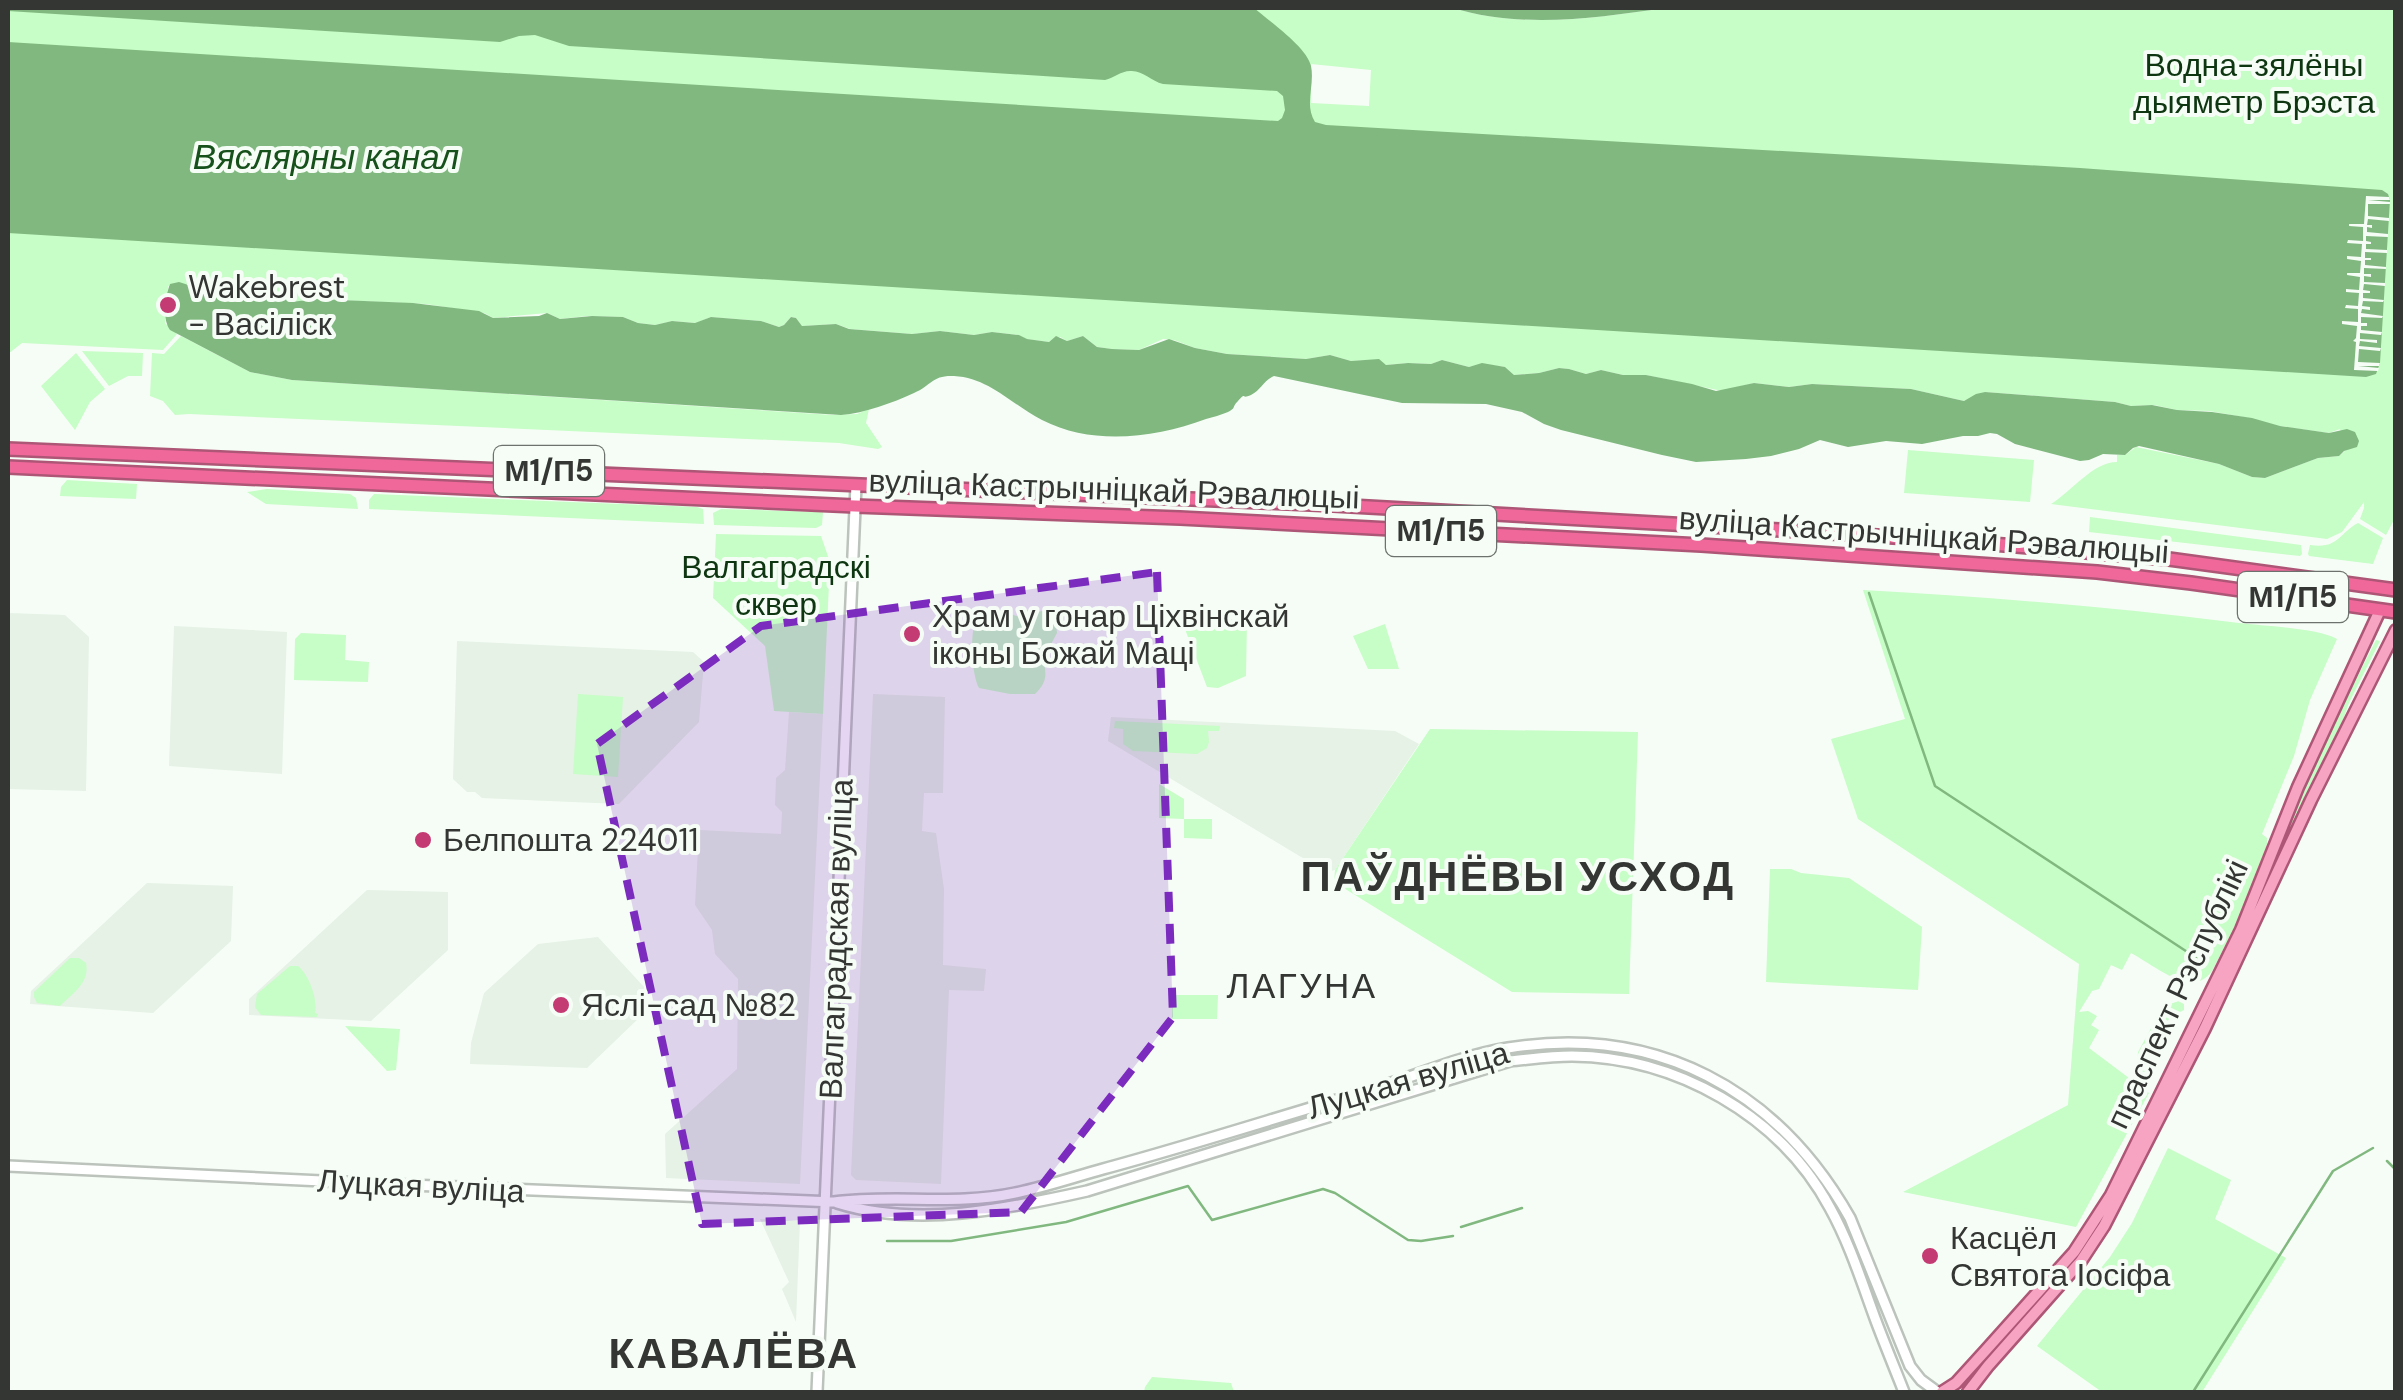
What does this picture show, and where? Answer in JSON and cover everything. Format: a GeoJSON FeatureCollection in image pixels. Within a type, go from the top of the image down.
{"type":"FeatureCollection","features":[{"type":"Feature","properties":{"kind":"highway","name":"вуліца Кастрычніцкай Рэвалюцыі"},"geometry":{"type":"LineString","coordinates":[[8,449],[1233,501],[1799,531],[2152,558],[2394,586]]}},
{"type":"Feature","properties":{"kind":"highway"},"geometry":{"type":"LineString","coordinates":[[123,472],[124,454]]}},
{"type":"Feature","properties":{"kind":"highway"},"geometry":{"type":"LineString","coordinates":[[155,473],[156,455]]}},
{"type":"Feature","properties":{"kind":"highway","name":"вуліца Кастрычніцкай Рэвалюцыі"},"geometry":{"type":"LineString","coordinates":[[8,467],[1180,518],[1838,553],[2098,572],[2396,612]]}},
{"type":"Feature","properties":{"kind":"highway"},"geometry":{"type":"LineString","coordinates":[[1180,518],[1182,499]]}},
{"type":"Feature","properties":{"kind":"highway"},"geometry":{"type":"LineString","coordinates":[[1232,521],[1233,501]]}},
{"type":"Feature","properties":{"kind":"highway"},"geometry":{"type":"LineString","coordinates":[[1798,551],[1799,531]]}},
{"type":"Feature","properties":{"kind":"highway"},"geometry":{"type":"LineString","coordinates":[[1838,553],[1839,534]]}},
{"type":"Feature","properties":{"kind":"highway","name":"праспект Рэспублікі"},"geometry":{"type":"LineString","coordinates":[[2380,610],[2394,586]]}},
{"type":"Feature","properties":{"kind":"main road","name":"праспект Рэспублікі"},"geometry":{"type":"LineString","coordinates":[[1938,1392],[1956,1383],[2063,1265],[2097,1219],[2242,930],[2298,787],[2380,610]]}},
{"type":"Feature","properties":{"kind":"main road","name":"праспект Рэспублікі"},"geometry":{"type":"LineString","coordinates":[[1968,1392],[2081,1261],[2104,1226],[2205,1028],[2396,630]]}},
{"type":"Feature","properties":{"kind":"street","name":"Валгаградская вуліца"},"geometry":{"type":"LineString","coordinates":[[817,1392],[830,1202],[856,485]]}},
{"type":"Feature","properties":{"kind":"street","name":"Луцкая вуліца"},"geometry":{"type":"LineString","coordinates":[[8,1166],[830,1202],[864,1198],[980,1198],[1015,1193],[1130,1162],[1477,1055],[1509,1048],[1606,1046],[1691,1067],[1741,1094],[1795,1140],[1850,1218],[1910,1366],[1938,1392]]}},
{"type":"Feature","properties":{"kind":"street","name":"Луцкая вуліца"},"geometry":{"type":"LineString","coordinates":[[830,1202],[863,1211],[923,1214],[1019,1206],[1087,1191],[1510,1062],[1573,1056],[1636,1064],[1685,1078],[1748,1114],[1795,1158],[1830,1207],[1904,1392]]}},
{"type":"Feature","properties":{"kind":"street"},"geometry":{"type":"LineString","coordinates":[[1428,1072],[1432,1087]]}},
{"type":"Feature","properties":{"kind":"street"},"geometry":{"type":"LineString","coordinates":[[1130,1162],[1134,1176]]}},
{"type":"Feature","properties":{"kind":"highlighted area"},"geometry":{"type":"Polygon","coordinates":[[[1157,572],[1173,1017],[1021,1212],[702,1224],[597,744],[761,626],[1157,572]]]}},
{"type":"Feature","properties":{"kind":"shaded area"},"geometry":{"type":"Polygon","coordinates":[[[8,613],[65,615],[89,637],[86,791],[8,789],[8,613]]]}},
{"type":"Feature","properties":{"kind":"shaded area"},"geometry":{"type":"Polygon","coordinates":[[[174,626],[287,632],[282,774],[169,766],[174,626]]]}},
{"type":"Feature","properties":{"kind":"shaded area"},"geometry":{"type":"Polygon","coordinates":[[[457,641],[693,652],[704,662],[699,722],[619,804],[482,798],[467,792],[453,779],[457,641]]]}},
{"type":"Feature","properties":{"kind":"shaded area"},"geometry":{"type":"Polygon","coordinates":[[[873,694],[945,697],[943,793],[924,793],[922,831],[936,833],[944,889],[943,965],[986,969],[984,991],[949,990],[941,1184],[856,1180],[851,1175],[873,694]]]}},
{"type":"Feature","properties":{"kind":"shaded area"},"geometry":{"type":"Polygon","coordinates":[[[789,712],[823,714],[800,1184],[666,1178],[665,1134],[737,1069],[738,979],[715,954],[712,930],[695,905],[699,830],[781,834],[782,812],[775,805],[776,778],[785,770],[789,712]]]}},
{"type":"Feature","properties":{"kind":"shaded area"},"geometry":{"type":"Polygon","coordinates":[[[1111,717],[1395,731],[1419,744],[1335,870],[1326,872],[1108,741],[1111,717]]]}},
{"type":"Feature","properties":{"kind":"shaded area"},"geometry":{"type":"Polygon","coordinates":[[[147,883],[233,886],[231,941],[153,1013],[30,1004],[31,991],[147,883]]]}},
{"type":"Feature","properties":{"kind":"shaded area"},"geometry":{"type":"Polygon","coordinates":[[[367,890],[448,892],[448,950],[371,1021],[249,1015],[249,999],[367,890]]]}},
{"type":"Feature","properties":{"kind":"shaded area","name":"Яслі-сад №82"},"geometry":{"type":"Polygon","coordinates":[[[598,937],[644,987],[641,1016],[587,1068],[470,1064],[471,1043],[484,993],[538,944],[598,937]]]}},
{"type":"Feature","properties":{"kind":"shaded area"},"geometry":{"type":"Polygon","coordinates":[[[760,1219],[800,1221],[796,1322],[782,1289],[789,1282],[760,1219]]]}},
{"type":"Feature","properties":{"kind":"green space","name":"Вяслярны канал"},"geometry":{"type":"Polygon","coordinates":[[[8,8],[1453,8],[1532,20],[1665,8],[2395,8],[2396,516],[2386,535],[2360,519],[2364,502],[2342,532],[2327,539],[2051,504],[2091,472],[2117,462],[2117,455],[2125,455],[2136,447],[2265,478],[2318,458],[2339,456],[2347,449],[2340,429],[2329,433],[2209,411],[1985,392],[1964,401],[1911,389],[1812,384],[1789,387],[1754,383],[1722,391],[1601,370],[1586,374],[1559,368],[1514,375],[1505,367],[1469,367],[1442,360],[1431,364],[1386,365],[1379,360],[1351,361],[1330,355],[1306,359],[1227,354],[1163,339],[1139,350],[1112,349],[1097,347],[1083,336],[1067,341],[1055,337],[1049,342],[992,332],[912,334],[850,329],[836,324],[802,326],[791,317],[779,327],[761,321],[711,317],[696,323],[672,321],[655,325],[623,317],[560,319],[547,313],[493,318],[484,313],[426,304],[315,299],[291,302],[278,292],[269,298],[231,290],[211,291],[192,284],[168,287],[165,323],[177,334],[163,350],[22,343],[8,354],[8,8]],[[1311,64],[1311,103],[1369,106],[1371,70],[1311,64]]]}},
{"type":"Feature","properties":{"kind":"green space"},"geometry":{"type":"Polygon","coordinates":[[[181,336],[250,372],[292,380],[833,415],[869,409],[866,423],[882,447],[175,415],[163,401],[150,396],[152,353],[164,354],[181,336]]]}},
{"type":"Feature","properties":{"kind":"green space"},"geometry":{"type":"Polygon","coordinates":[[[82,351],[143,353],[142,376],[128,376],[109,386],[82,351]]]}},
{"type":"Feature","properties":{"kind":"green space"},"geometry":{"type":"Polygon","coordinates":[[[76,353],[105,389],[90,402],[75,430],[41,386],[76,353]]]}},
{"type":"Feature","properties":{"kind":"green space"},"geometry":{"type":"Polygon","coordinates":[[[1908,450],[2034,460],[2030,502],[1904,493],[1908,450]]]}},
{"type":"Feature","properties":{"kind":"green space"},"geometry":{"type":"Polygon","coordinates":[[[67,480],[137,484],[136,499],[60,496],[67,480]]]}},
{"type":"Feature","properties":{"kind":"green space"},"geometry":{"type":"Polygon","coordinates":[[[267,489],[350,494],[356,498],[358,509],[266,504],[247,492],[267,489]]]}},
{"type":"Feature","properties":{"kind":"green space"},"geometry":{"type":"Polygon","coordinates":[[[374,494],[697,507],[703,509],[704,524],[369,509],[374,494]]]}},
{"type":"Feature","properties":{"kind":"green space"},"geometry":{"type":"Polygon","coordinates":[[[721,509],[823,512],[822,525],[714,525],[713,513],[721,509]]]}},
{"type":"Feature","properties":{"kind":"green space"},"geometry":{"type":"Polygon","coordinates":[[[2090,517],[2301,545],[2302,554],[2089,532],[2090,517]]]}},
{"type":"Feature","properties":{"kind":"green space"},"geometry":{"type":"Polygon","coordinates":[[[2358,523],[2383,538],[2373,564],[2309,556],[2310,545],[2333,543],[2358,523]]]}},
{"type":"Feature","properties":{"kind":"green space","name":"Валгаградскі сквер"},"geometry":{"type":"Polygon","coordinates":[[[716,534],[821,536],[830,562],[823,714],[774,711],[765,646],[713,598],[716,534]]]}},
{"type":"Feature","properties":{"kind":"green space"},"geometry":{"type":"Polygon","coordinates":[[[1863,590],[2145,612],[2304,630],[2337,639],[2310,700],[2294,756],[2262,834],[2267,844],[2248,902],[2212,971],[2204,979],[2183,981],[2131,953],[2122,970],[2111,965],[2099,989],[2092,991],[2079,1012],[2097,1016],[2091,1025],[2099,1030],[2089,1048],[2149,1093],[2076,1227],[1903,1192],[2068,1105],[2079,964],[1858,819],[1831,739],[1905,719],[1863,590]]]}},
{"type":"Feature","properties":{"kind":"green space"},"geometry":{"type":"Polygon","coordinates":[[[989,607],[1016,616],[1042,611],[1055,618],[1057,633],[1043,659],[1045,678],[1035,694],[979,688],[973,660],[974,626],[982,610],[989,607]]]}},
{"type":"Feature","properties":{"kind":"green space"},"geometry":{"type":"Polygon","coordinates":[[[1180,616],[1247,620],[1246,676],[1218,688],[1207,687],[1180,616]]]}},
{"type":"Feature","properties":{"kind":"green space"},"geometry":{"type":"Polygon","coordinates":[[[1385,624],[1399,669],[1368,669],[1353,636],[1385,624]]]}},
{"type":"Feature","properties":{"kind":"green space"},"geometry":{"type":"Polygon","coordinates":[[[301,633],[346,635],[345,660],[369,662],[368,682],[294,680],[295,639],[301,633]]]}},
{"type":"Feature","properties":{"kind":"green space"},"geometry":{"type":"Polygon","coordinates":[[[2376,640],[2380,641],[2279,859],[2311,774],[2376,640]]]}},
{"type":"Feature","properties":{"kind":"green space"},"geometry":{"type":"Polygon","coordinates":[[[578,694],[623,697],[618,777],[573,774],[578,694]]]}},
{"type":"Feature","properties":{"kind":"green space"},"geometry":{"type":"Polygon","coordinates":[[[1115,721],[1220,726],[1219,731],[1208,731],[1207,748],[1197,754],[1133,751],[1123,744],[1123,729],[1114,728],[1115,721]]]}},
{"type":"Feature","properties":{"kind":"green space"},"geometry":{"type":"Polygon","coordinates":[[[1430,729],[1638,732],[1629,994],[1512,992],[1334,882],[1335,870],[1430,729]]]}},
{"type":"Feature","properties":{"kind":"green space"},"geometry":{"type":"Polygon","coordinates":[[[1159,784],[1184,799],[1184,819],[1159,818],[1159,784]]]}},
{"type":"Feature","properties":{"kind":"green space"},"geometry":{"type":"Polygon","coordinates":[[[1184,819],[1212,819],[1212,839],[1184,838],[1184,819]]]}},
{"type":"Feature","properties":{"kind":"green space"},"geometry":{"type":"Polygon","coordinates":[[[1770,869],[1849,878],[1922,927],[1918,990],[1766,982],[1770,869]]]}},
{"type":"Feature","properties":{"kind":"green space"},"geometry":{"type":"Polygon","coordinates":[[[70,958],[86,963],[79,987],[60,1006],[37,1003],[34,992],[70,958]]]}},
{"type":"Feature","properties":{"kind":"green space"},"geometry":{"type":"Polygon","coordinates":[[[290,966],[298,966],[309,981],[317,1017],[261,1015],[255,1007],[257,994],[290,966]]]}},
{"type":"Feature","properties":{"kind":"green space"},"geometry":{"type":"Polygon","coordinates":[[[1172,995],[1218,995],[1217,1019],[1172,1019],[1172,995]]]}},
{"type":"Feature","properties":{"kind":"green space"},"geometry":{"type":"Polygon","coordinates":[[[2179,1001],[2184,1010],[2173,1011],[2149,1059],[2151,1073],[2142,1075],[2137,1067],[2138,1052],[2160,1012],[2179,1001]]]}},
{"type":"Feature","properties":{"kind":"green space"},"geometry":{"type":"Polygon","coordinates":[[[345,1026],[400,1029],[396,1070],[387,1071],[345,1026]]]}},
{"type":"Feature","properties":{"kind":"green space"},"geometry":{"type":"Polygon","coordinates":[[[2168,1148],[2231,1180],[2215,1219],[2286,1258],[2202,1392],[2102,1392],[2037,1346],[2110,1257],[2132,1223],[2168,1148]]]}},
{"type":"Feature","properties":{"kind":"green space"},"geometry":{"type":"Polygon","coordinates":[[[1152,1377],[1231,1383],[1234,1392],[1144,1392],[1152,1377]]]}},
{"type":"Feature","properties":{"kind":"water","name":"Вяслярны канал"},"geometry":{"type":"Polygon","coordinates":[[[8,8],[1254,8],[1308,59],[1312,115],[1315,122],[1326,125],[2080,168],[2382,190],[2390,200],[2380,363],[2376,374],[2366,377],[8,233],[8,42],[1278,121],[1285,110],[1283,96],[1277,91],[1163,84],[1135,71],[1105,80],[569,46],[535,35],[500,42],[8,8]]]}},
{"type":"Feature","properties":{"kind":"water"},"geometry":{"type":"Polygon","coordinates":[[[1453,8],[1665,8],[1532,20],[1453,8]]]}},
{"type":"Feature","properties":{"kind":"water"},"geometry":{"type":"Polygon","coordinates":[[[179,282],[211,292],[231,290],[269,298],[282,292],[291,302],[315,299],[413,303],[479,311],[493,318],[547,313],[560,319],[623,317],[655,325],[672,321],[695,323],[711,317],[761,321],[779,327],[791,317],[802,326],[836,324],[849,329],[912,334],[992,332],[1049,342],[1056,336],[1067,341],[1083,336],[1097,347],[1112,349],[1139,350],[1169,339],[1227,354],[1306,359],[1330,355],[1351,361],[1379,359],[1386,365],[1431,364],[1442,360],[1469,367],[1482,363],[1505,367],[1514,375],[1559,368],[1586,374],[1601,370],[1646,375],[1716,391],[1754,383],[1789,387],[1812,384],[1911,389],[1964,401],[1985,392],[2212,412],[2329,433],[2347,429],[2355,432],[2359,441],[2357,447],[2339,456],[2318,458],[2265,478],[2139,446],[2125,455],[2103,454],[2080,461],[2015,444],[1990,433],[1922,444],[1886,441],[1848,447],[1820,440],[1771,456],[1696,462],[1561,430],[1522,412],[1486,404],[1402,403],[1274,376],[1225,413],[1166,431],[1124,436],[1062,428],[1031,414],[990,387],[954,376],[936,379],[888,404],[841,415],[292,380],[250,372],[170,330],[165,314],[167,295],[170,284],[179,282]]]}},
{"type":"Feature","properties":{"kind":"pier"},"geometry":{"type":"Polygon","coordinates":[[[2366,196],[2390,200],[2368,200],[2390,202],[2368,204],[2368,216],[2389,218],[2368,219],[2367,225],[2372,228],[2367,227],[2367,232],[2388,237],[2366,236],[2371,244],[2366,244],[2366,249],[2387,250],[2365,252],[2365,258],[2371,260],[2365,260],[2365,265],[2386,269],[2364,268],[2364,274],[2371,277],[2364,276],[2364,282],[2385,286],[2364,284],[2363,290],[2370,293],[2363,293],[2363,298],[2384,300],[2363,301],[2362,306],[2370,310],[2362,309],[2361,313],[2383,316],[2361,317],[2361,323],[2367,326],[2361,326],[2361,330],[2382,332],[2360,333],[2360,339],[2377,343],[2360,341],[2359,346],[2381,348],[2359,349],[2358,362],[2380,363],[2358,366],[2379,368],[2378,371],[2354,370],[2357,326],[2342,324],[2358,322],[2358,309],[2345,308],[2358,306],[2359,293],[2346,289],[2359,290],[2360,277],[2347,273],[2360,273],[2361,261],[2347,256],[2361,257],[2362,244],[2347,243],[2363,241],[2363,227],[2349,224],[2364,224],[2366,196]]]}},
{"type":"Feature","properties":{"kind":"waterway"},"geometry":{"type":"LineString","coordinates":[[1869,593],[1935,786],[2198,959]]}},
{"type":"Feature","properties":{"kind":"waterway"},"geometry":{"type":"LineString","coordinates":[[2193,1392],[2333,1171],[2373,1148]]}},
{"type":"Feature","properties":{"kind":"waterway"},"geometry":{"type":"LineString","coordinates":[[2387,1161],[2396,1170]]}},
{"type":"Feature","properties":{"kind":"waterway"},"geometry":{"type":"LineString","coordinates":[[887,1241],[951,1241],[1066,1222],[1188,1186],[1212,1220],[1323,1189],[1408,1240],[1453,1236]]}},
{"type":"Feature","properties":{"kind":"waterway"},"geometry":{"type":"LineString","coordinates":[[1461,1227],[1522,1208]]}},
{"type":"Feature","properties":{"kind":"place","name":"Wakebrest - Васіліск"},"geometry":{"type":"Point","coordinates":[168,305]}},
{"type":"Feature","properties":{"kind":"place","name":"Храм у гонар Ціхвінскай іконы Божай Маці"},"geometry":{"type":"Point","coordinates":[912,634]}},
{"type":"Feature","properties":{"kind":"place","name":"Белпошта 224011"},"geometry":{"type":"Point","coordinates":[423,840]}},
{"type":"Feature","properties":{"kind":"place","name":"Яслі-сад №82"},"geometry":{"type":"Point","coordinates":[561,1005]}},
{"type":"Feature","properties":{"kind":"place","name":"Касцёл Святога Іосіфа"},"geometry":{"type":"Point","coordinates":[1930,1256]}},
{"type":"Feature","properties":{"kind":"district","name":"ПАЎДНЁВЫ УСХОД"},"geometry":{"type":"Point","coordinates":[1518,876]}},
{"type":"Feature","properties":{"kind":"district","name":"ЛАГУНА"},"geometry":{"type":"Point","coordinates":[1302,986]}},
{"type":"Feature","properties":{"kind":"district","name":"КАВАЛЁВА"},"geometry":{"type":"Point","coordinates":[734,1353]}},
{"type":"Feature","properties":{"kind":"park label","name":"Водна-зялёны дыяметр Брэста"},"geometry":{"type":"Point","coordinates":[2254,84]}}]}
